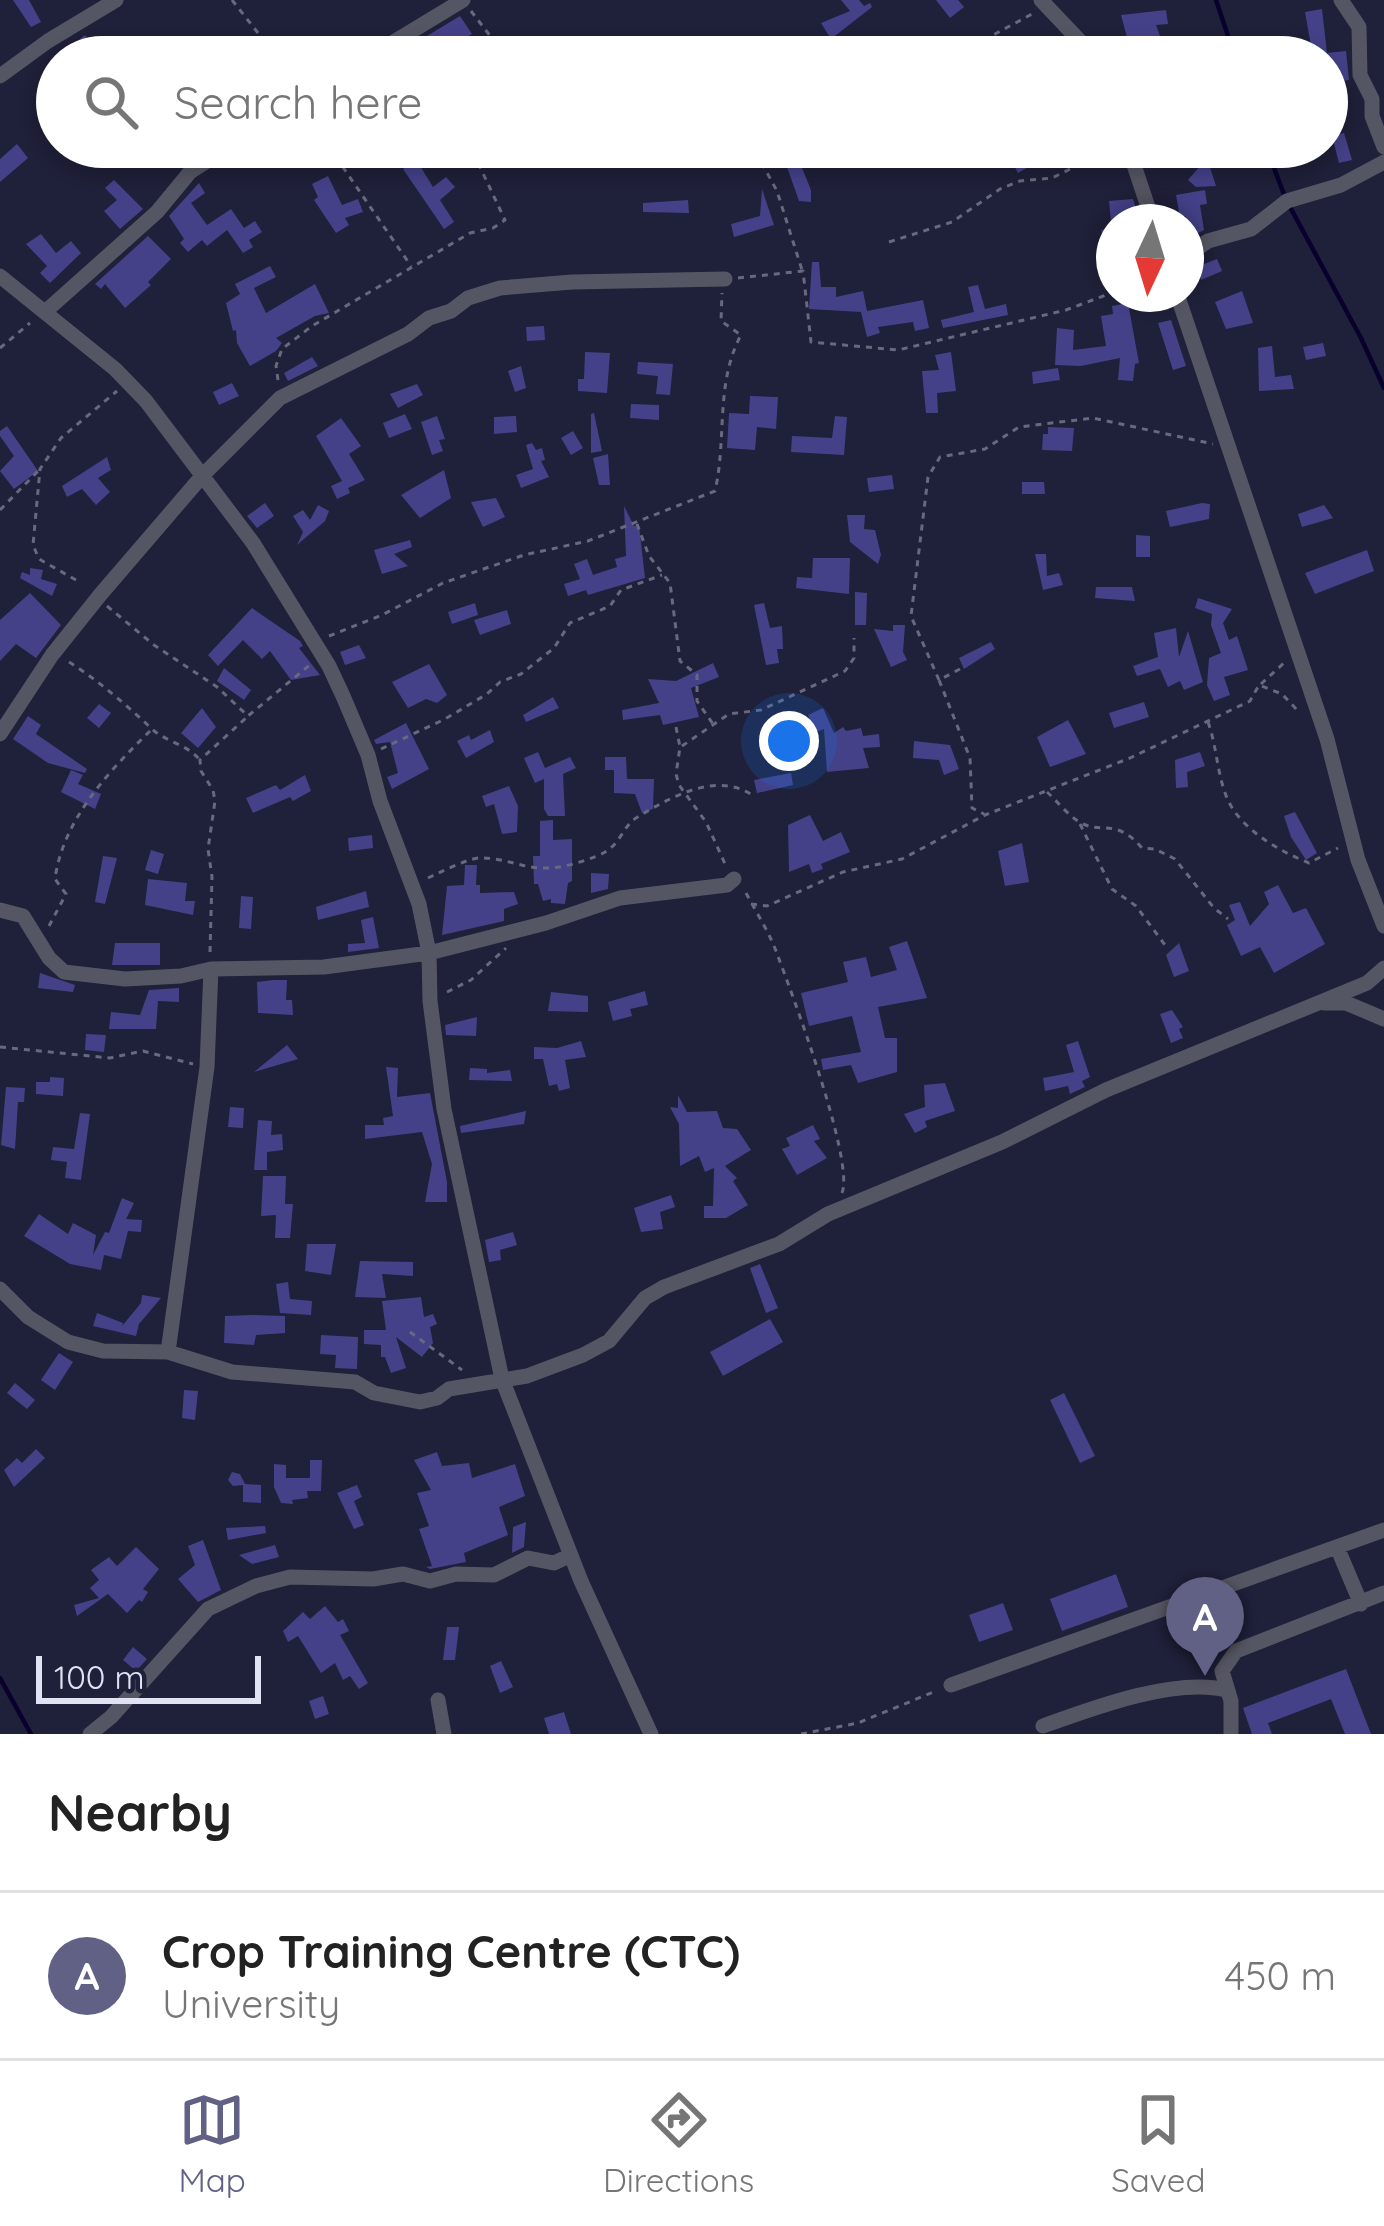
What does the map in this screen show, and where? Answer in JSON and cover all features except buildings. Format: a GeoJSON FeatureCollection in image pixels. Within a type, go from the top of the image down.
{"type":"FeatureCollection","features":[{"type":"Feature","properties":{"kind":"street"},"geometry":{"type":"LineString","coordinates":[[61,36],[116,0]]}},
{"type":"Feature","properties":{"kind":"street"},"geometry":{"type":"LineString","coordinates":[[404,36],[463,0]]}},
{"type":"Feature","properties":{"kind":"street"},"geometry":{"type":"LineString","coordinates":[[1341,0],[1359,27],[1360,76],[1372,99],[1372,116],[1384,147]]}},
{"type":"Feature","properties":{"kind":"street"},"geometry":{"type":"LineString","coordinates":[[1047,6],[1076,36]]}},
{"type":"Feature","properties":{"kind":"street"},"geometry":{"type":"LineString","coordinates":[[0,76],[36,52]]}},
{"type":"Feature","properties":{"kind":"street"},"geometry":{"type":"LineString","coordinates":[[1204,244],[1251,229],[1287,201],[1341,185],[1384,162]]}},
{"type":"Feature","properties":{"kind":"street"},"geometry":{"type":"LineString","coordinates":[[46,311],[157,212],[196,168]]}},
{"type":"Feature","properties":{"kind":"street"},"geometry":{"type":"LineString","coordinates":[[1135,168],[1147,204]]}},
{"type":"Feature","properties":{"kind":"street"},"geometry":{"type":"LineString","coordinates":[[0,276],[129,383],[203,475],[253,543],[322,656],[368,755],[380,802],[414,888],[429,953],[430,1001],[444,1108],[502,1379],[571,1555],[651,1734]]}},
{"type":"Feature","properties":{"kind":"street"},"geometry":{"type":"LineString","coordinates":[[0,734],[52,655],[100,595],[203,475],[280,398],[408,334],[468,298],[500,288],[724,279]]}},
{"type":"Feature","properties":{"kind":"street"},"geometry":{"type":"LineString","coordinates":[[1183,312],[1327,739],[1353,843],[1384,925]]}},
{"type":"Feature","properties":{"kind":"street"},"geometry":{"type":"LineString","coordinates":[[0,910],[22,916],[64,972],[125,979],[181,976],[211,968],[324,967],[429,953],[620,898],[727,885],[734,879]]}},
{"type":"Feature","properties":{"kind":"street"},"geometry":{"type":"LineString","coordinates":[[168,1352],[207,1067],[211,968]]}},
{"type":"Feature","properties":{"kind":"street"},"geometry":{"type":"LineString","coordinates":[[0,1289],[28,1317],[68,1342],[103,1351],[168,1352],[232,1372],[355,1382],[403,1401],[437,1398],[449,1388],[526,1376],[583,1355],[609,1341],[645,1298],[779,1244],[835,1210],[1002,1142],[1106,1090],[1367,983],[1384,968]]}},
{"type":"Feature","properties":{"kind":"street"},"geometry":{"type":"LineString","coordinates":[[1318,1003],[1346,1003],[1384,1019]]}},
{"type":"Feature","properties":{"kind":"street"},"geometry":{"type":"LineString","coordinates":[[951,1685],[1384,1530]]}},
{"type":"Feature","properties":{"kind":"street"},"geometry":{"type":"LineString","coordinates":[[1337,1547],[1361,1604]]}},
{"type":"Feature","properties":{"kind":"street"},"geometry":{"type":"LineString","coordinates":[[90,1734],[111,1717],[208,1609],[256,1586],[290,1577],[374,1579],[403,1574],[430,1581],[456,1574],[494,1575],[528,1558],[554,1563],[571,1555]]}},
{"type":"Feature","properties":{"kind":"street"},"geometry":{"type":"LineString","coordinates":[[1232,1734],[1222,1671],[1236,1651],[1384,1593]]}},
{"type":"Feature","properties":{"kind":"street"},"geometry":{"type":"LineString","coordinates":[[1043,1726],[1132,1698],[1208,1685],[1226,1690]]}},
{"type":"Feature","properties":{"kind":"street"},"geometry":{"type":"LineString","coordinates":[[438,1700],[444,1734]]}},
{"type":"Feature","properties":{"kind":"path"},"geometry":{"type":"LineString","coordinates":[[232,0],[260,36]]}},
{"type":"Feature","properties":{"kind":"path"},"geometry":{"type":"LineString","coordinates":[[463,0],[490,36]]}},
{"type":"Feature","properties":{"kind":"path"},"geometry":{"type":"LineString","coordinates":[[993,36],[1025,14],[1047,6]]}},
{"type":"Feature","properties":{"kind":"path"},"geometry":{"type":"LineString","coordinates":[[344,168],[412,267]]}},
{"type":"Feature","properties":{"kind":"path"},"geometry":{"type":"LineString","coordinates":[[280,398],[277,366],[282,350],[311,326],[470,233],[506,220],[480,168]]}},
{"type":"Feature","properties":{"kind":"path"},"geometry":{"type":"LineString","coordinates":[[764,168],[777,191],[803,272],[811,342],[898,350],[1096,299]]}},
{"type":"Feature","properties":{"kind":"path"},"geometry":{"type":"LineString","coordinates":[[890,242],[952,222],[1000,189],[1020,181],[1052,178],[1072,168]]}},
{"type":"Feature","properties":{"kind":"path"},"geometry":{"type":"LineString","coordinates":[[312,640],[382,615],[443,583],[524,555],[588,541],[715,491],[726,382],[741,335],[722,321],[724,279],[803,272]]}},
{"type":"Feature","properties":{"kind":"path"},"geometry":{"type":"LineString","coordinates":[[0,348],[46,311]]}},
{"type":"Feature","properties":{"kind":"path"},"geometry":{"type":"LineString","coordinates":[[0,510],[40,469],[61,438],[96,405],[129,383]]}},
{"type":"Feature","properties":{"kind":"path"},"geometry":{"type":"LineString","coordinates":[[985,815],[972,808],[970,758],[911,616],[928,477],[940,457],[985,449],[1019,427],[1093,418],[1226,444]]}},
{"type":"Feature","properties":{"kind":"path"},"geometry":{"type":"LineString","coordinates":[[40,469],[33,545],[39,559],[76,580]]}},
{"type":"Feature","properties":{"kind":"path"},"geometry":{"type":"LineString","coordinates":[[638,524],[649,556],[672,593],[680,661],[698,675],[697,701],[713,724]]}},
{"type":"Feature","properties":{"kind":"path"},"geometry":{"type":"LineString","coordinates":[[368,755],[445,719],[520,674],[554,648],[570,623],[610,606],[621,590],[662,575]]}},
{"type":"Feature","properties":{"kind":"path"},"geometry":{"type":"LineString","coordinates":[[100,595],[106,606],[217,687],[248,716]]}},
{"type":"Feature","properties":{"kind":"path"},"geometry":{"type":"LineString","coordinates":[[680,747],[740,710],[767,707],[844,671],[854,658],[854,638]]}},
{"type":"Feature","properties":{"kind":"path"},"geometry":{"type":"LineString","coordinates":[[835,1210],[846,1181],[838,1138],[790,985],[752,904],[767,906],[843,872],[902,859],[985,815],[1130,758],[1250,701],[1259,685],[1295,649]]}},
{"type":"Feature","properties":{"kind":"path"},"geometry":{"type":"LineString","coordinates":[[52,655],[80,668],[152,729],[188,746],[200,760],[215,801],[208,849],[211,968]]}},
{"type":"Feature","properties":{"kind":"path"},"geometry":{"type":"LineString","coordinates":[[200,760],[322,656]]}},
{"type":"Feature","properties":{"kind":"path"},"geometry":{"type":"LineString","coordinates":[[939,680],[960,669]]}},
{"type":"Feature","properties":{"kind":"path"},"geometry":{"type":"LineString","coordinates":[[1259,685],[1282,694],[1304,716]]}},
{"type":"Feature","properties":{"kind":"path"},"geometry":{"type":"LineString","coordinates":[[1208,720],[1227,798],[1238,816],[1282,852],[1309,863],[1353,843]]}},
{"type":"Feature","properties":{"kind":"path"},"geometry":{"type":"LineString","coordinates":[[676,727],[680,747],[676,774],[734,879]]}},
{"type":"Feature","properties":{"kind":"path"},"geometry":{"type":"LineString","coordinates":[[38,939],[66,894],[55,879],[73,823],[93,791],[152,729]]}},
{"type":"Feature","properties":{"kind":"path"},"geometry":{"type":"LineString","coordinates":[[414,888],[432,875],[475,858],[540,868],[598,856],[618,842],[634,819],[648,814],[667,797],[727,784],[755,796]]}},
{"type":"Feature","properties":{"kind":"path"},"geometry":{"type":"LineString","coordinates":[[1046,791],[1079,823],[1112,889],[1133,903],[1165,945]]}},
{"type":"Feature","properties":{"kind":"path"},"geometry":{"type":"LineString","coordinates":[[1079,823],[1124,831],[1142,848],[1170,855],[1228,919]]}},
{"type":"Feature","properties":{"kind":"path"},"geometry":{"type":"LineString","coordinates":[[430,1001],[471,980],[529,927]]}},
{"type":"Feature","properties":{"kind":"path"},"geometry":{"type":"LineString","coordinates":[[0,1047],[110,1058],[143,1051],[207,1067]]}},
{"type":"Feature","properties":{"kind":"path"},"geometry":{"type":"LineString","coordinates":[[410,1332],[478,1381]]}},
{"type":"Feature","properties":{"kind":"path"},"geometry":{"type":"LineString","coordinates":[[801,1734],[858,1723],[951,1685]]}},
{"type":"Feature","properties":{"kind":"waterway"},"geometry":{"type":"LineString","coordinates":[[1216,0],[1228,36]]}},
{"type":"Feature","properties":{"kind":"waterway"},"geometry":{"type":"LineString","coordinates":[[1274,168],[1285,197]]}},
{"type":"Feature","properties":{"kind":"waterway"},"geometry":{"type":"LineString","coordinates":[[1290,207],[1384,388]]}},
{"type":"Feature","properties":{"kind":"waterway"},"geometry":{"type":"LineString","coordinates":[[0,1678],[31,1734]]}},
{"type":"Feature","properties":{"kind":"place","name":"Crop Training Centre (CTC)"},"geometry":{"type":"Point","coordinates":[1205,1676]}}]}
